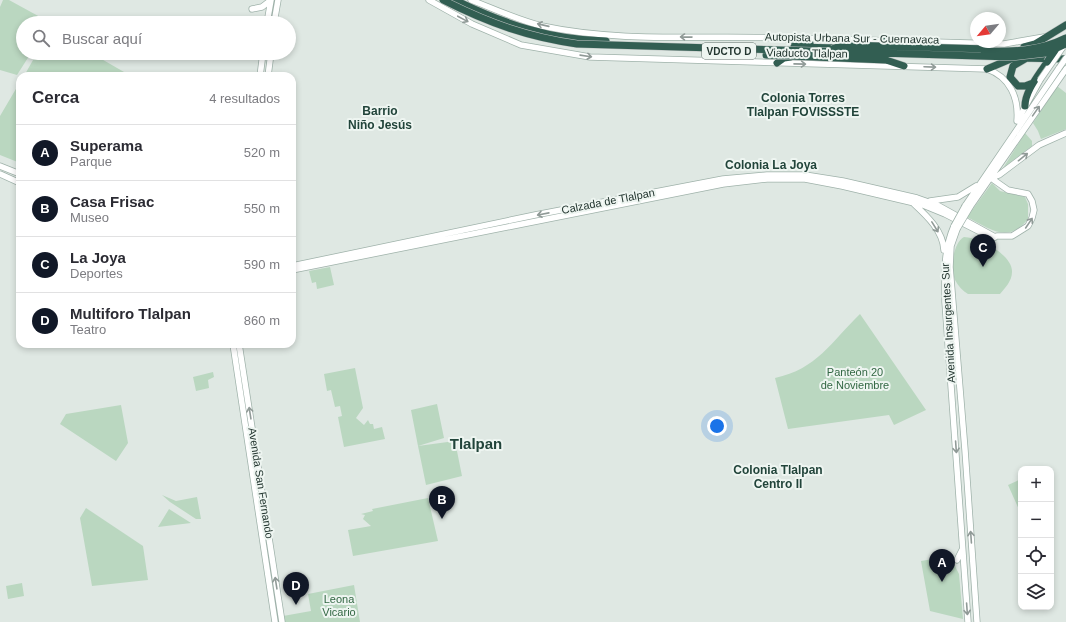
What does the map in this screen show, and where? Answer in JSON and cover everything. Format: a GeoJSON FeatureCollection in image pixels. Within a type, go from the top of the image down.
{"type":"FeatureCollection","features":[{"type":"Feature","properties":{"kind":"highway","name":"Autopista Urbana Sur - Cuernavaca"},"geometry":{"type":"LineString","coordinates":[[443,0],[501,27],[556,41],[610,46],[1012,57],[1046,53],[1065,40]]}},
{"type":"Feature","properties":{"kind":"highway","name":"Viaducto Tlalpan"},"geometry":{"type":"LineString","coordinates":[[443,0],[500,28],[533,38],[577,45],[609,48],[903,50],[1008,54],[1025,58],[1066,59]]}},
{"type":"Feature","properties":{"kind":"highway","name":"Autopista Urbana Sur - Cuernavaca"},"geometry":{"type":"LineString","coordinates":[[452,0],[489,18],[514,27],[551,37],[579,42],[752,48],[1016,51],[1037,49],[1065,40]]}},
{"type":"Feature","properties":{"kind":"highway","name":"Viaducto Tlalpan"},"geometry":{"type":"LineString","coordinates":[[455,0],[484,14],[519,28],[573,39],[824,50],[1008,54]]}},
{"type":"Feature","properties":{"kind":"highway"},"geometry":{"type":"LineString","coordinates":[[832,49],[843,45],[1008,54],[1029,50],[1040,46],[1060,33],[1066,26]]}},
{"type":"Feature","properties":{"kind":"highway"},"geometry":{"type":"LineString","coordinates":[[987,69],[1008,54],[1031,46],[1066,26]]}},
{"type":"Feature","properties":{"kind":"highway"},"geometry":{"type":"LineString","coordinates":[[779,38],[824,50]]}},
{"type":"Feature","properties":{"kind":"highway"},"geometry":{"type":"LineString","coordinates":[[1025,106],[1026,99],[1047,62],[1065,40]]}},
{"type":"Feature","properties":{"kind":"highway"},"geometry":{"type":"LineString","coordinates":[[885,41],[903,50]]}},
{"type":"Feature","properties":{"kind":"highway"},"geometry":{"type":"LineString","coordinates":[[736,50],[756,54],[785,56],[886,60],[904,66]]}},
{"type":"Feature","properties":{"kind":"highway"},"geometry":{"type":"LineString","coordinates":[[777,63],[787,57],[818,55],[824,50]]}},
{"type":"Feature","properties":{"kind":"highway","name":"VDCTO D"},"geometry":{"type":"LineString","coordinates":[[1008,54],[1066,55]]}},
{"type":"Feature","properties":{"kind":"highway"},"geometry":{"type":"LineString","coordinates":[[1025,58],[1012,66],[1010,77],[1018,86],[1028,86],[1036,82]]}},
{"type":"Feature","properties":{"kind":"main road"},"geometry":{"type":"LineString","coordinates":[[252,9],[262,7],[271,0]]}},
{"type":"Feature","properties":{"kind":"main road"},"geometry":{"type":"LineString","coordinates":[[268,16],[271,0]]}},
{"type":"Feature","properties":{"kind":"main road"},"geometry":{"type":"LineString","coordinates":[[275,16],[278,0]]}},
{"type":"Feature","properties":{"kind":"main road","name":"Viaducto Tlalpan"},"geometry":{"type":"LineString","coordinates":[[429,0],[472,24],[521,45],[590,57],[628,60],[987,69],[1000,74],[1013,90],[1017,101],[1017,121]]}},
{"type":"Feature","properties":{"kind":"main road","name":"Viaducto Tlalpan"},"geometry":{"type":"LineString","coordinates":[[471,0],[542,25],[583,33],[630,36],[1004,44],[1046,37]]}},
{"type":"Feature","properties":{"kind":"main road"},"geometry":{"type":"LineString","coordinates":[[1036,82],[1065,40]]}},
{"type":"Feature","properties":{"kind":"main road","name":"Avenida Insurgentes Sur"},"geometry":{"type":"LineString","coordinates":[[967,206],[991,178],[1064,69],[1066,59]]}},
{"type":"Feature","properties":{"kind":"main road"},"geometry":{"type":"LineString","coordinates":[[261,72],[262,60]]}},
{"type":"Feature","properties":{"kind":"main road"},"geometry":{"type":"LineString","coordinates":[[269,72],[270,60]]}},
{"type":"Feature","properties":{"kind":"main road","name":"Avenida Insurgentes Sur"},"geometry":{"type":"LineString","coordinates":[[968,622],[945,302],[945,259],[947,245],[980,182],[1064,69]]}},
{"type":"Feature","properties":{"kind":"main road"},"geometry":{"type":"LineString","coordinates":[[1011,139],[1017,121],[1025,106]]}},
{"type":"Feature","properties":{"kind":"main road"},"geometry":{"type":"LineString","coordinates":[[991,178],[1004,172],[1038,145],[1066,133]]}},
{"type":"Feature","properties":{"kind":"main road"},"geometry":{"type":"LineString","coordinates":[[0,166],[16,172]]}},
{"type":"Feature","properties":{"kind":"main road"},"geometry":{"type":"LineString","coordinates":[[0,174],[16,181]]}},
{"type":"Feature","properties":{"kind":"main road","name":"Calzada de Tlalpan"},"geometry":{"type":"LineString","coordinates":[[296,265],[541,214],[728,178],[767,175],[805,175],[843,181],[926,201]]}},
{"type":"Feature","properties":{"kind":"main road"},"geometry":{"type":"LineString","coordinates":[[926,201],[938,205],[995,237],[1012,236],[1021,232],[1028,226],[1032,218],[1034,210],[1032,201],[1028,194],[1008,190],[991,178]]}},
{"type":"Feature","properties":{"kind":"main road","name":"Calzada de Tlalpan"},"geometry":{"type":"LineString","coordinates":[[296,269],[728,183],[767,180],[805,179],[912,202],[945,214],[987,237],[995,237]]}},
{"type":"Feature","properties":{"kind":"main road"},"geometry":{"type":"LineString","coordinates":[[926,201],[958,197],[980,182]]}},
{"type":"Feature","properties":{"kind":"main road"},"geometry":{"type":"LineString","coordinates":[[912,202],[928,217],[937,229],[944,248],[945,259]]}},
{"type":"Feature","properties":{"kind":"main road","name":"Avenida Insurgentes Sur"},"geometry":{"type":"LineString","coordinates":[[955,228],[950,267],[977,622]]}},
{"type":"Feature","properties":{"kind":"main road","name":"Avenida San Fernando"},"geometry":{"type":"LineString","coordinates":[[234,348],[274,622]]}},
{"type":"Feature","properties":{"kind":"main road","name":"Avenida San Fernando"},"geometry":{"type":"LineString","coordinates":[[240,348],[282,622]]}},
{"type":"Feature","properties":{"kind":"main road"},"geometry":{"type":"LineString","coordinates":[[957,560],[962,550]]}},
{"type":"Feature","properties":{"kind":"green space"},"geometry":{"type":"Polygon","coordinates":[[[3,0],[9,0],[38,16],[16,16],[16,60],[27,60],[19,72],[16,72],[16,75],[0,70],[0,7],[3,0]]]}},
{"type":"Feature","properties":{"kind":"green space"},"geometry":{"type":"Polygon","coordinates":[[[33,60],[103,60],[124,72],[26,72],[33,60]]]}},
{"type":"Feature","properties":{"kind":"green space"},"geometry":{"type":"Polygon","coordinates":[[[1057,86],[1066,93],[1066,129],[1041,139],[1033,123],[1057,86]]]}},
{"type":"Feature","properties":{"kind":"green space"},"geometry":{"type":"Polygon","coordinates":[[[16,89],[16,161],[0,155],[0,116],[16,89]]]}},
{"type":"Feature","properties":{"kind":"green space"},"geometry":{"type":"Polygon","coordinates":[[[1025,133],[1032,141],[1032,146],[1003,168],[1025,133]]]}},
{"type":"Feature","properties":{"kind":"green space"},"geometry":{"type":"Polygon","coordinates":[[[992,183],[1000,191],[1025,197],[1028,204],[1028,219],[1021,227],[1006,233],[999,232],[983,226],[967,217],[992,183]]]}},
{"type":"Feature","properties":{"kind":"green space"},"geometry":{"type":"Polygon","coordinates":[[[964,237],[978,240],[994,248],[1007,259],[1011,266],[1012,275],[1008,284],[1000,294],[968,294],[956,282],[953,269],[955,250],[960,240],[964,237]]]}},
{"type":"Feature","properties":{"kind":"green space"},"geometry":{"type":"Polygon","coordinates":[[[330,267],[334,285],[317,289],[316,282],[312,283],[309,271],[330,267]]]}},
{"type":"Feature","properties":{"kind":"green space","name":"Panteón 20 de Noviembre"},"geometry":{"type":"Polygon","coordinates":[[[860,314],[926,410],[894,425],[889,415],[788,429],[775,378],[790,374],[813,361],[860,314]]]}},
{"type":"Feature","properties":{"kind":"green space"},"geometry":{"type":"Polygon","coordinates":[[[355,368],[363,408],[356,418],[364,425],[368,420],[370,424],[373,424],[374,429],[382,427],[385,439],[344,447],[338,417],[342,416],[340,406],[335,407],[331,390],[327,391],[324,374],[355,368]]]}},
{"type":"Feature","properties":{"kind":"green space"},"geometry":{"type":"Polygon","coordinates":[[[213,372],[214,377],[208,380],[209,388],[196,391],[193,377],[213,372]]]}},
{"type":"Feature","properties":{"kind":"green space"},"geometry":{"type":"Polygon","coordinates":[[[437,404],[444,438],[418,446],[411,410],[437,404]]]}},
{"type":"Feature","properties":{"kind":"green space"},"geometry":{"type":"Polygon","coordinates":[[[121,405],[128,443],[116,461],[60,424],[66,414],[121,405]]]}},
{"type":"Feature","properties":{"kind":"green space"},"geometry":{"type":"Polygon","coordinates":[[[455,441],[462,476],[426,485],[418,446],[455,441]]]}},
{"type":"Feature","properties":{"kind":"green space"},"geometry":{"type":"Polygon","coordinates":[[[1018,480],[1018,507],[1008,485],[1018,480]]]}},
{"type":"Feature","properties":{"kind":"green space"},"geometry":{"type":"Polygon","coordinates":[[[162,495],[176,501],[197,497],[201,519],[196,519],[162,495]]]}},
{"type":"Feature","properties":{"kind":"green space"},"geometry":{"type":"Polygon","coordinates":[[[428,498],[438,541],[353,556],[348,530],[371,526],[363,519],[365,515],[361,514],[373,511],[372,509],[428,498]]]}},
{"type":"Feature","properties":{"kind":"green space"},"geometry":{"type":"Polygon","coordinates":[[[86,508],[143,546],[148,580],[92,586],[80,518],[86,508]]]}},
{"type":"Feature","properties":{"kind":"green space"},"geometry":{"type":"Polygon","coordinates":[[[169,509],[191,523],[158,527],[169,509]]]}},
{"type":"Feature","properties":{"kind":"green space"},"geometry":{"type":"Polygon","coordinates":[[[950,556],[959,574],[963,619],[930,611],[921,561],[950,556]]]}},
{"type":"Feature","properties":{"kind":"green space"},"geometry":{"type":"Polygon","coordinates":[[[22,583],[24,596],[8,599],[6,586],[22,583]]]}},
{"type":"Feature","properties":{"kind":"green space","name":"Leona Vicario"},"geometry":{"type":"Polygon","coordinates":[[[354,585],[360,622],[283,622],[283,616],[311,611],[308,594],[354,585]]]}},
{"type":"Feature","properties":{"kind":"place","name":"La Joya"},"geometry":{"type":"Point","coordinates":[983,267]}},
{"type":"Feature","properties":{"kind":"place","name":"Casa Frisac"},"geometry":{"type":"Point","coordinates":[442,519]}},
{"type":"Feature","properties":{"kind":"place","name":"Superama"},"geometry":{"type":"Point","coordinates":[942,582]}},
{"type":"Feature","properties":{"kind":"place","name":"Multiforo Tlalpan"},"geometry":{"type":"Point","coordinates":[296,605]}},
{"type":"Feature","properties":{"kind":"district","name":"Colonia Torres Tlalpan FOVISSSTE"},"geometry":{"type":"Point","coordinates":[803,105]}},
{"type":"Feature","properties":{"kind":"district","name":"Barrio Niño Jesús"},"geometry":{"type":"Point","coordinates":[380,118]}},
{"type":"Feature","properties":{"kind":"district","name":"Colonia La Joya"},"geometry":{"type":"Point","coordinates":[771,165]}},
{"type":"Feature","properties":{"kind":"district","name":"Tlalpan"},"geometry":{"type":"Point","coordinates":[476,444]}},
{"type":"Feature","properties":{"kind":"district","name":"Colonia Tlalpan Centro II"},"geometry":{"type":"Point","coordinates":[778,477]}}]}
